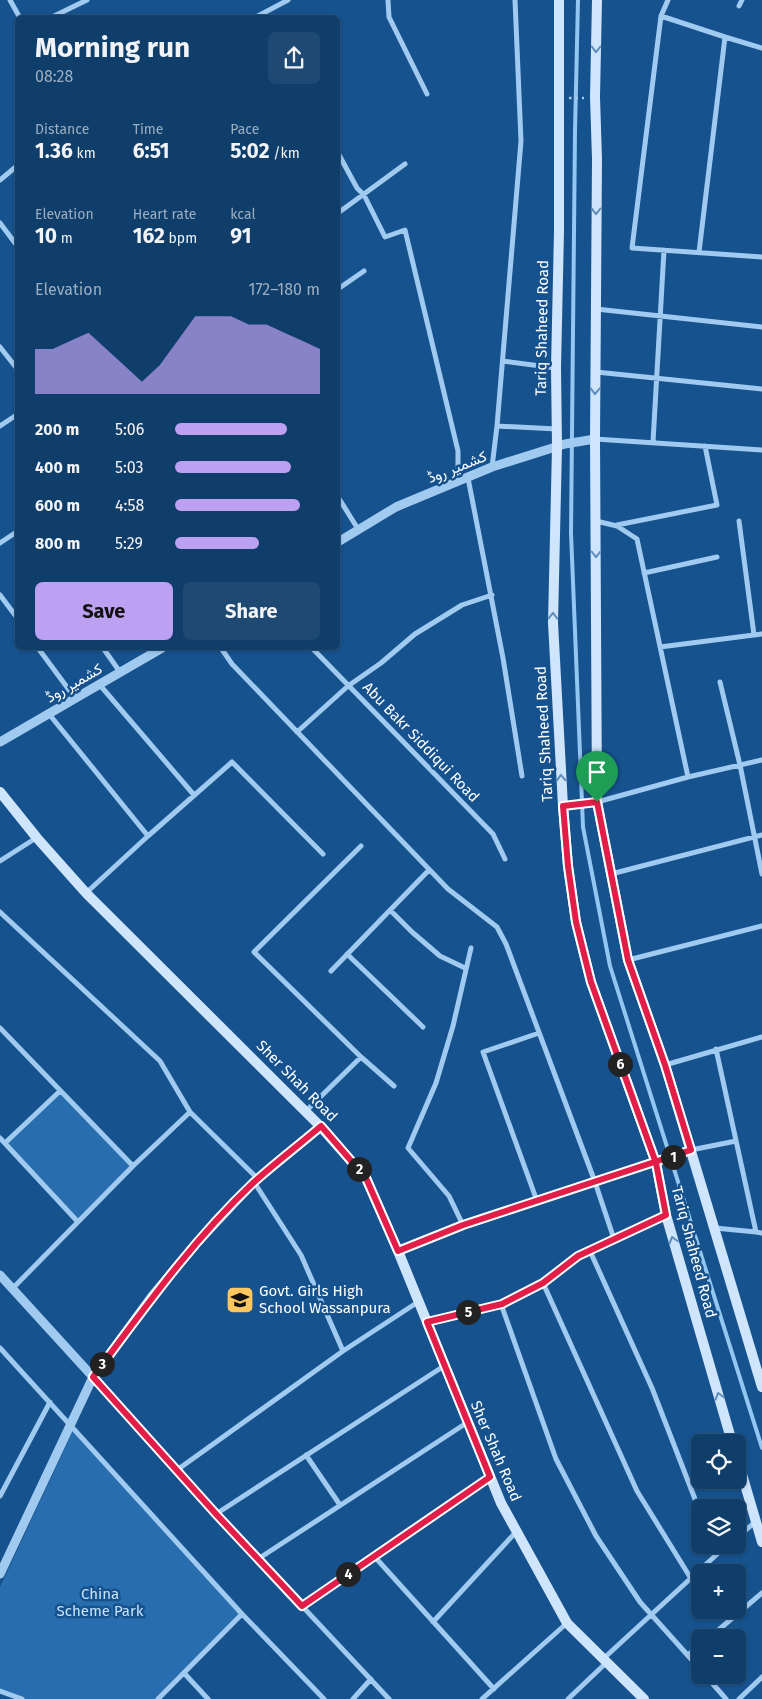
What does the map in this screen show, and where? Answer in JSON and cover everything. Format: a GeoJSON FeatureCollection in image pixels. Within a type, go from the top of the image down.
{"type":"FeatureCollection","features":[{"type":"Feature","properties":{"kind":"main road","name":"Tariq Shaheed Road"},"geometry":{"type":"LineString","coordinates":[[559,0],[559,231],[556,368],[557,429],[561,446],[553,623],[567,806],[568,866],[576,922],[591,982],[658,1162],[666,1215],[730,1434]]}},
{"type":"Feature","properties":{"kind":"main road","name":"Tariq Shaheed Road"},"geometry":{"type":"LineString","coordinates":[[597,0],[595,97],[597,159],[595,309],[597,802],[628,960],[665,1065],[689,1151],[715,1228],[762,1387]]}},
{"type":"Feature","properties":{"kind":"main road","name":"Sher Shah Road"},"geometry":{"type":"LineString","coordinates":[[0,792],[37,838],[86,893],[321,1126],[366,1178],[419,1301],[500,1503],[567,1623],[644,1699]]}},
{"type":"Feature","properties":{"kind":"main road"},"geometry":{"type":"LineString","coordinates":[[746,1488],[762,1542]]}},
{"type":"Feature","properties":{"kind":"street"},"geometry":{"type":"LineString","coordinates":[[10,0],[18,15]]}},
{"type":"Feature","properties":{"kind":"street"},"geometry":{"type":"LineString","coordinates":[[56,15],[87,0]]}},
{"type":"Feature","properties":{"kind":"street"},"geometry":{"type":"LineString","coordinates":[[260,15],[288,0]]}},
{"type":"Feature","properties":{"kind":"street"},"geometry":{"type":"LineString","coordinates":[[388,0],[389,17],[427,94]]}},
{"type":"Feature","properties":{"kind":"street"},"geometry":{"type":"LineString","coordinates":[[492,467],[521,141],[515,0]]}},
{"type":"Feature","properties":{"kind":"street"},"geometry":{"type":"LineString","coordinates":[[668,0],[661,16],[632,248],[762,257]]}},
{"type":"Feature","properties":{"kind":"street"},"geometry":{"type":"LineString","coordinates":[[739,6],[742,0]]}},
{"type":"Feature","properties":{"kind":"street"},"geometry":{"type":"LineString","coordinates":[[661,16],[762,48]]}},
{"type":"Feature","properties":{"kind":"street"},"geometry":{"type":"LineString","coordinates":[[699,252],[725,37]]}},
{"type":"Feature","properties":{"kind":"street"},"geometry":{"type":"LineString","coordinates":[[340,158],[356,188],[364,195],[385,236],[405,230],[458,451],[458,482]]}},
{"type":"Feature","properties":{"kind":"street"},"geometry":{"type":"LineString","coordinates":[[340,212],[405,164]]}},
{"type":"Feature","properties":{"kind":"street"},"geometry":{"type":"LineString","coordinates":[[0,180],[15,168]]}},
{"type":"Feature","properties":{"kind":"street"},"geometry":{"type":"LineString","coordinates":[[0,223],[15,243]]}},
{"type":"Feature","properties":{"kind":"street"},"geometry":{"type":"LineString","coordinates":[[653,442],[664,250]]}},
{"type":"Feature","properties":{"kind":"street"},"geometry":{"type":"LineString","coordinates":[[340,288],[364,271]]}},
{"type":"Feature","properties":{"kind":"street"},"geometry":{"type":"LineString","coordinates":[[595,309],[762,327]]}},
{"type":"Feature","properties":{"kind":"street"},"geometry":{"type":"LineString","coordinates":[[0,347],[15,366]]}},
{"type":"Feature","properties":{"kind":"street"},"geometry":{"type":"LineString","coordinates":[[502,361],[556,368]]}},
{"type":"Feature","properties":{"kind":"street"},"geometry":{"type":"LineString","coordinates":[[596,372],[762,389]]}},
{"type":"Feature","properties":{"kind":"street"},"geometry":{"type":"LineString","coordinates":[[0,426],[15,416]]}},
{"type":"Feature","properties":{"kind":"street"},"geometry":{"type":"LineString","coordinates":[[497,426],[557,429]]}},
{"type":"Feature","properties":{"kind":"street"},"geometry":{"type":"LineString","coordinates":[[595,438],[762,450]]}},
{"type":"Feature","properties":{"kind":"street","name":"کشمیر روڈ"},"geometry":{"type":"LineString","coordinates":[[340,541],[396,507],[492,467],[561,446],[595,438]]}},
{"type":"Feature","properties":{"kind":"street"},"geometry":{"type":"LineString","coordinates":[[617,526],[717,506],[705,446]]}},
{"type":"Feature","properties":{"kind":"street"},"geometry":{"type":"LineString","coordinates":[[468,478],[492,595],[522,776]]}},
{"type":"Feature","properties":{"kind":"street"},"geometry":{"type":"LineString","coordinates":[[340,500],[358,529]]}},
{"type":"Feature","properties":{"kind":"street"},"geometry":{"type":"LineString","coordinates":[[740,520],[754,635]]}},
{"type":"Feature","properties":{"kind":"street"},"geometry":{"type":"LineString","coordinates":[[596,521],[617,526],[637,539],[688,777]]}},
{"type":"Feature","properties":{"kind":"street"},"geometry":{"type":"LineString","coordinates":[[0,543],[15,533]]}},
{"type":"Feature","properties":{"kind":"street"},"geometry":{"type":"LineString","coordinates":[[644,573],[717,557]]}},
{"type":"Feature","properties":{"kind":"street"},"geometry":{"type":"LineString","coordinates":[[0,595],[15,615]]}},
{"type":"Feature","properties":{"kind":"street"},"geometry":{"type":"LineString","coordinates":[[297,732],[348,686],[381,663],[415,634],[462,605],[492,595]]}},
{"type":"Feature","properties":{"kind":"street"},"geometry":{"type":"LineString","coordinates":[[660,647],[762,634]]}},
{"type":"Feature","properties":{"kind":"street"},"geometry":{"type":"LineString","coordinates":[[39,650],[75,698]]}},
{"type":"Feature","properties":{"kind":"street"},"geometry":{"type":"LineString","coordinates":[[104,650],[120,672]]}},
{"type":"Feature","properties":{"kind":"street","name":"کشمیر روڈ"},"geometry":{"type":"LineString","coordinates":[[0,742],[158,650]]}},
{"type":"Feature","properties":{"kind":"street"},"geometry":{"type":"LineString","coordinates":[[222,650],[232,664],[429,870],[448,889],[497,927],[506,944],[595,1182],[614,1240]]}},
{"type":"Feature","properties":{"kind":"street","name":"Abu Bakr Siddiqui Road"},"geometry":{"type":"LineString","coordinates":[[314,650],[493,834],[505,859]]}},
{"type":"Feature","properties":{"kind":"street"},"geometry":{"type":"LineString","coordinates":[[720,682],[740,765],[762,874]]}},
{"type":"Feature","properties":{"kind":"street"},"geometry":{"type":"LineString","coordinates":[[99,684],[194,795]]}},
{"type":"Feature","properties":{"kind":"street"},"geometry":{"type":"LineString","coordinates":[[49,714],[148,836]]}},
{"type":"Feature","properties":{"kind":"street"},"geometry":{"type":"LineString","coordinates":[[567,806],[597,802],[688,777],[762,760]]}},
{"type":"Feature","properties":{"kind":"street"},"geometry":{"type":"LineString","coordinates":[[86,893],[232,762],[323,854]]}},
{"type":"Feature","properties":{"kind":"street"},"geometry":{"type":"LineString","coordinates":[[611,874],[762,834]]}},
{"type":"Feature","properties":{"kind":"street"},"geometry":{"type":"LineString","coordinates":[[0,862],[37,838]]}},
{"type":"Feature","properties":{"kind":"street"},"geometry":{"type":"LineString","coordinates":[[361,846],[254,952],[361,1057],[394,1086]]}},
{"type":"Feature","properties":{"kind":"street"},"geometry":{"type":"LineString","coordinates":[[331,971],[429,870]]}},
{"type":"Feature","properties":{"kind":"street"},"geometry":{"type":"LineString","coordinates":[[390,910],[440,956],[465,968]]}},
{"type":"Feature","properties":{"kind":"street"},"geometry":{"type":"LineString","coordinates":[[0,912],[160,1060],[190,1112],[256,1181],[301,1256],[343,1351]]}},
{"type":"Feature","properties":{"kind":"street"},"geometry":{"type":"LineString","coordinates":[[628,960],[762,926]]}},
{"type":"Feature","properties":{"kind":"street"},"geometry":{"type":"LineString","coordinates":[[463,1225],[449,1196],[408,1148],[436,1083],[453,1026],[471,948]]}},
{"type":"Feature","properties":{"kind":"street"},"geometry":{"type":"LineString","coordinates":[[348,954],[423,1027]]}},
{"type":"Feature","properties":{"kind":"street"},"geometry":{"type":"LineString","coordinates":[[0,1028],[133,1166]]}},
{"type":"Feature","properties":{"kind":"street"},"geometry":{"type":"LineString","coordinates":[[537,1201],[483,1052],[539,1033]]}},
{"type":"Feature","properties":{"kind":"street"},"geometry":{"type":"LineString","coordinates":[[665,1065],[762,1037]]}},
{"type":"Feature","properties":{"kind":"street"},"geometry":{"type":"LineString","coordinates":[[715,1228],[759,1232],[736,1141],[716,1049]]}},
{"type":"Feature","properties":{"kind":"street"},"geometry":{"type":"LineString","coordinates":[[306,1111],[361,1057]]}},
{"type":"Feature","properties":{"kind":"street"},"geometry":{"type":"LineString","coordinates":[[4,1143],[60,1091]]}},
{"type":"Feature","properties":{"kind":"street"},"geometry":{"type":"LineString","coordinates":[[13,1288],[133,1166],[190,1112]]}},
{"type":"Feature","properties":{"kind":"street"},"geometry":{"type":"LineString","coordinates":[[0,1574],[93,1377],[152,1296],[194,1245],[256,1181],[321,1126]]}},
{"type":"Feature","properties":{"kind":"street"},"geometry":{"type":"LineString","coordinates":[[0,1138],[78,1222]]}},
{"type":"Feature","properties":{"kind":"street"},"geometry":{"type":"LineString","coordinates":[[398,1251],[463,1225],[689,1151],[736,1141]]}},
{"type":"Feature","properties":{"kind":"street"},"geometry":{"type":"LineString","coordinates":[[427,1322],[502,1304],[543,1283],[578,1256],[666,1215]]}},
{"type":"Feature","properties":{"kind":"street"},"geometry":{"type":"LineString","coordinates":[[590,1251],[652,1388],[695,1499]]}},
{"type":"Feature","properties":{"kind":"street"},"geometry":{"type":"LineString","coordinates":[[0,1275],[216,1514],[389,1699]]}},
{"type":"Feature","properties":{"kind":"street"},"geometry":{"type":"LineString","coordinates":[[543,1283],[637,1491],[690,1578]]}},
{"type":"Feature","properties":{"kind":"street"},"geometry":{"type":"LineString","coordinates":[[177,1470],[343,1351],[419,1301]]}},
{"type":"Feature","properties":{"kind":"street"},"geometry":{"type":"LineString","coordinates":[[502,1304],[556,1458],[596,1536],[650,1615],[691,1658]]}},
{"type":"Feature","properties":{"kind":"street"},"geometry":{"type":"LineString","coordinates":[[0,1348],[242,1614],[324,1699]]}},
{"type":"Feature","properties":{"kind":"street"},"geometry":{"type":"LineString","coordinates":[[216,1514],[445,1366]]}},
{"type":"Feature","properties":{"kind":"street"},"geometry":{"type":"LineString","coordinates":[[0,1496],[50,1402]]}},
{"type":"Feature","properties":{"kind":"street"},"geometry":{"type":"LineString","coordinates":[[258,1559],[468,1422]]}},
{"type":"Feature","properties":{"kind":"street"},"geometry":{"type":"LineString","coordinates":[[306,1455],[340,1505]]}},
{"type":"Feature","properties":{"kind":"street"},"geometry":{"type":"LineString","coordinates":[[302,1606],[490,1477]]}},
{"type":"Feature","properties":{"kind":"street"},"geometry":{"type":"LineString","coordinates":[[746,1530],[756,1522]]}},
{"type":"Feature","properties":{"kind":"street"},"geometry":{"type":"LineString","coordinates":[[433,1622],[517,1532]]}},
{"type":"Feature","properties":{"kind":"street"},"geometry":{"type":"LineString","coordinates":[[568,1699],[650,1615],[716,1554]]}},
{"type":"Feature","properties":{"kind":"street"},"geometry":{"type":"LineString","coordinates":[[374,1556],[494,1689]]}},
{"type":"Feature","properties":{"kind":"street"},"geometry":{"type":"LineString","coordinates":[[720,1629],[762,1593]]}},
{"type":"Feature","properties":{"kind":"street"},"geometry":{"type":"LineString","coordinates":[[158,1699],[242,1614]]}},
{"type":"Feature","properties":{"kind":"street"},"geometry":{"type":"LineString","coordinates":[[482,1699],[567,1623]]}},
{"type":"Feature","properties":{"kind":"street"},"geometry":{"type":"LineString","coordinates":[[184,1673],[208,1699]]}},
{"type":"Feature","properties":{"kind":"street"},"geometry":{"type":"LineString","coordinates":[[739,1699],[762,1677]]}},
{"type":"Feature","properties":{"kind":"street"},"geometry":{"type":"LineString","coordinates":[[353,1699],[371,1679]]}},
{"type":"Feature","properties":{"kind":"street"},"geometry":{"type":"LineString","coordinates":[[713,1684],[726,1699]]}},
{"type":"Feature","properties":{"kind":"street"},"geometry":{"type":"LineString","coordinates":[[0,1691],[22,1699]]}},
{"type":"Feature","properties":{"kind":"path"},"geometry":{"type":"LineString","coordinates":[[568,98],[588,98]]}},
{"type":"Feature","properties":{"kind":"green space"},"geometry":{"type":"Polygon","coordinates":[[[60,1091],[133,1166],[78,1222],[5,1143],[60,1091]]]}},
{"type":"Feature","properties":{"kind":"green space","name":"China Scheme Park"},"geometry":{"type":"Polygon","coordinates":[[[73,1431],[242,1614],[158,1699],[20,1699],[0,1692],[0,1587],[73,1431]]]}},
{"type":"Feature","properties":{"kind":"waterway"},"geometry":{"type":"LineString","coordinates":[[578,0],[571,533],[583,827],[610,966],[762,1448]]}},
{"type":"Feature","properties":{"kind":"place","name":"Govt. Girls High School Wassanpura"},"geometry":{"type":"Point","coordinates":[240,1300]}},
{"type":"Feature","properties":{"kind":"route"},"geometry":{"type":"LineString","coordinates":[[597,802],[563,806],[568,866],[576,922],[591,982],[656,1163],[666,1215],[578,1256],[543,1283],[502,1304],[427,1322],[490,1477],[302,1606],[216,1514],[93,1377],[152,1296],[194,1245],[254,1182],[321,1126],[366,1178],[398,1251],[463,1225],[656,1163],[691,1150],[665,1065],[628,960],[597,802]]}}]}
